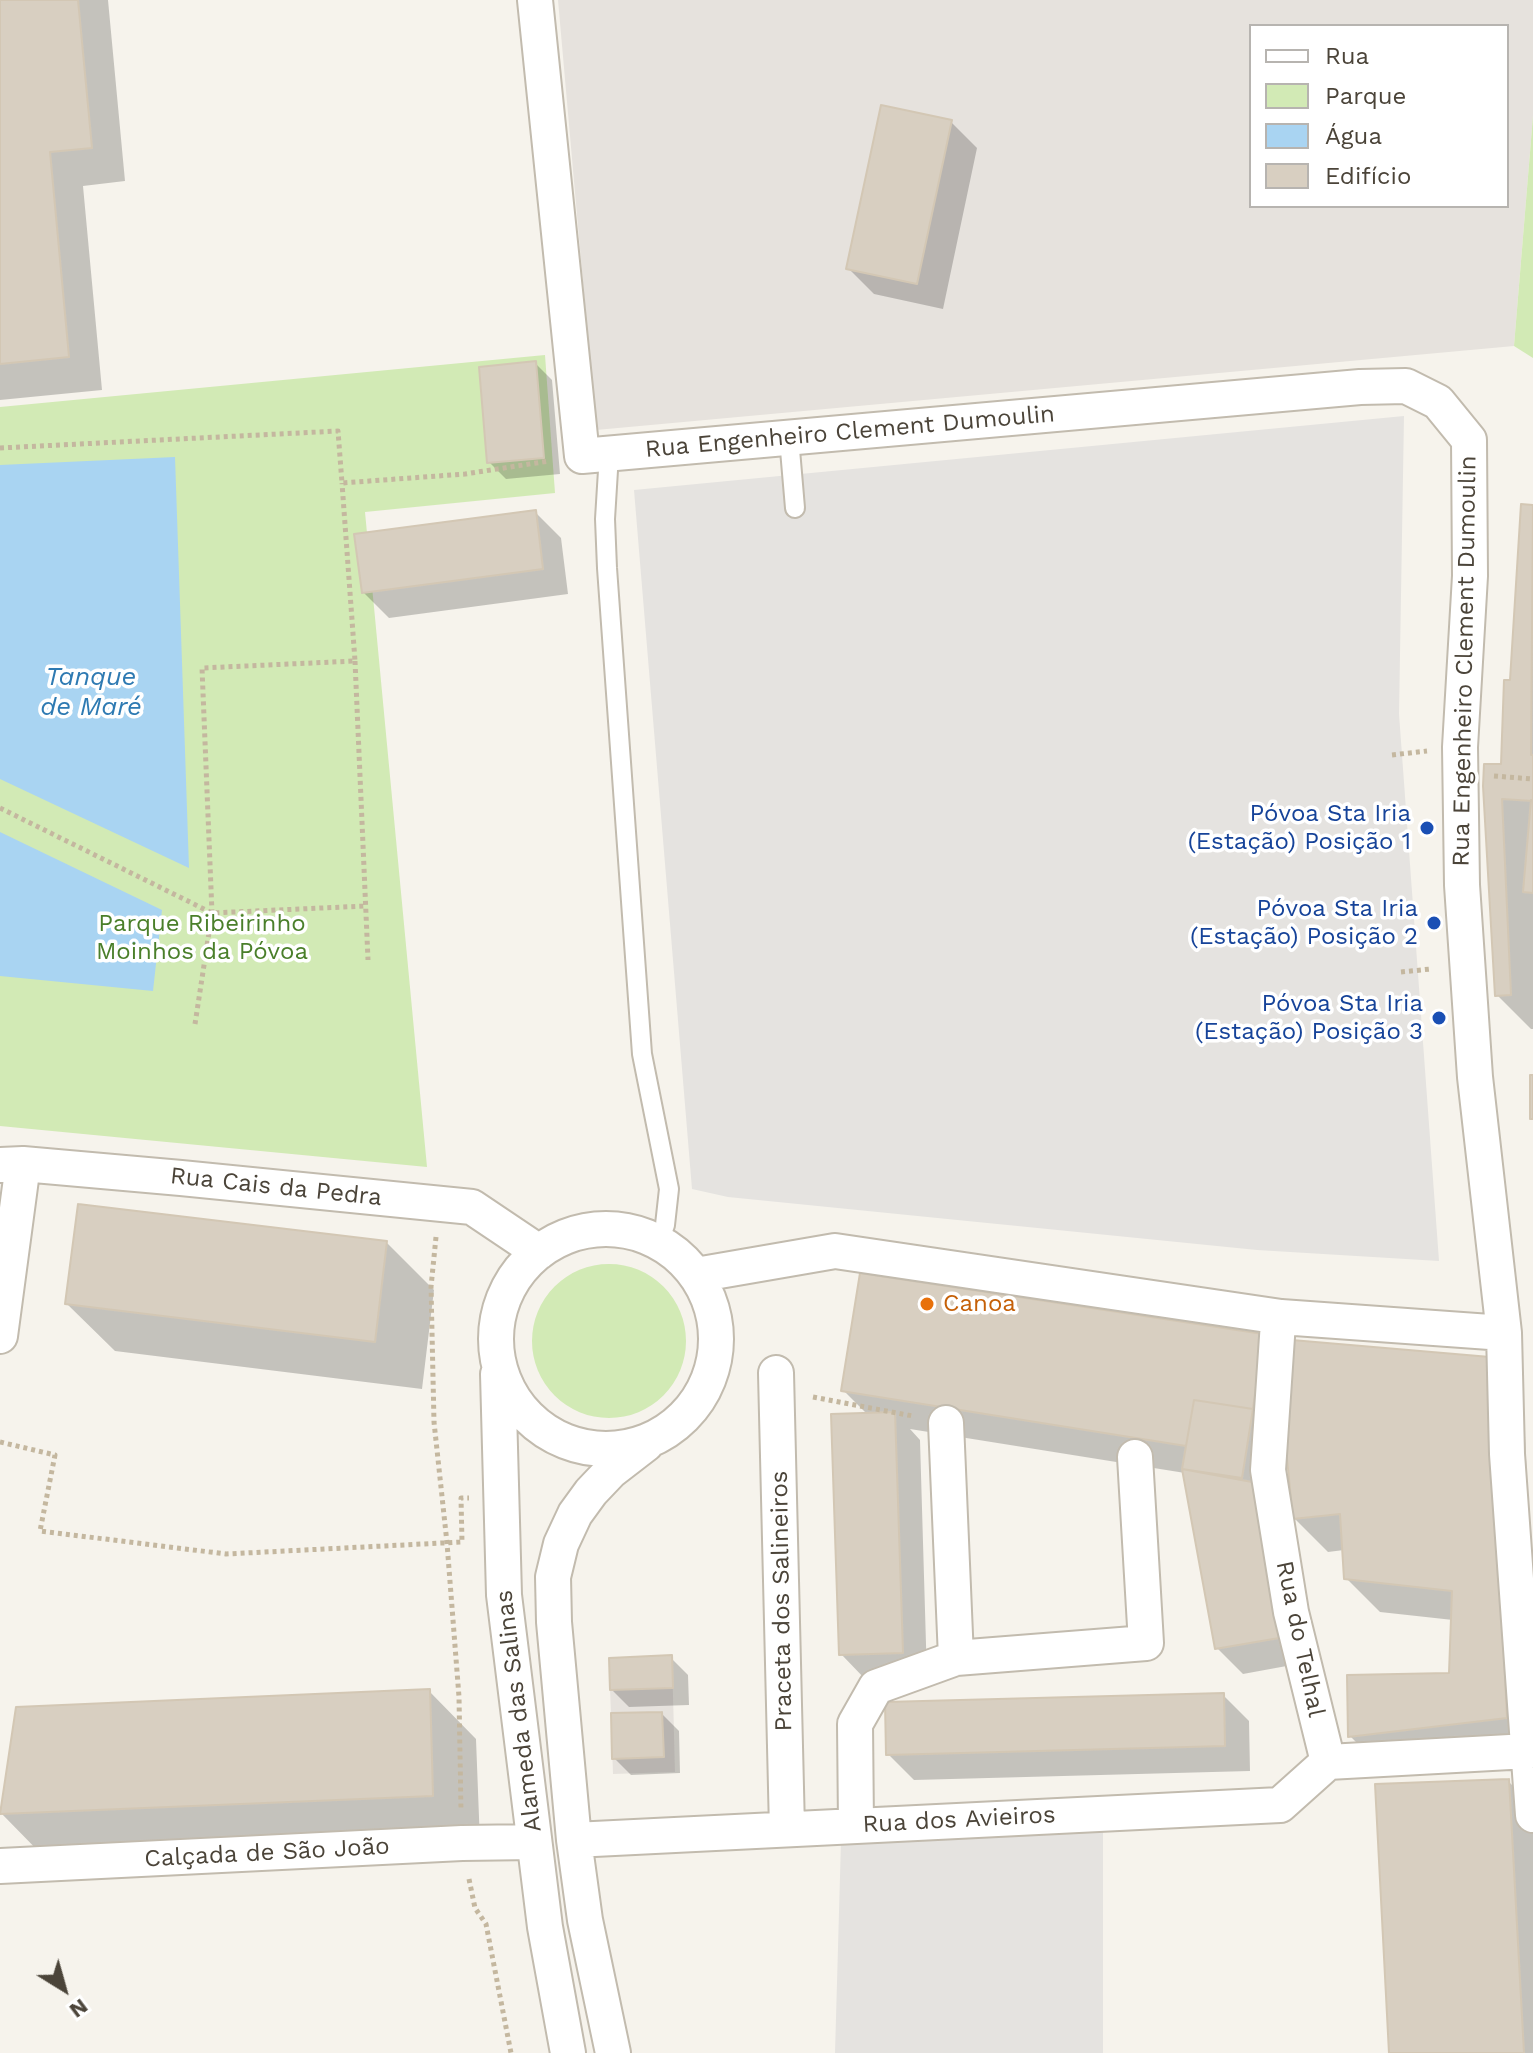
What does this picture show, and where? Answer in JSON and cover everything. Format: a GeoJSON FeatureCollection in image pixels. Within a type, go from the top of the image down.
{"type":"FeatureCollection","features":[{"type":"Feature","properties":{"kind":"street"},"geometry":{"type":"LineString","coordinates":[[535,0],[595,455]]}},
{"type":"Feature","properties":{"kind":"street","name":"Rua Engenheiro Clement Dumoulin"},"geometry":{"type":"LineString","coordinates":[[595,455],[1360,387],[1406,386],[1438,402],[1469,440],[1470,576],[1460,747],[1462,885],[1475,1077],[1504,1333],[1507,1454],[1533,1815]]}},
{"type":"Feature","properties":{"kind":"street"},"geometry":{"type":"LineString","coordinates":[[0,1336],[11,1165]]}},
{"type":"Feature","properties":{"kind":"street","name":"Rua Cais da Pedra"},"geometry":{"type":"LineString","coordinates":[[11,1165],[472,1207],[539,1252]]}},
{"type":"Feature","properties":{"kind":"street"},"geometry":{"type":"LineString","coordinates":[[610,1229],[636,1233],[659,1242],[696,1275],[708,1297],[716,1345],[711,1370],[702,1391],[689,1411],[672,1427],[652,1439],[607,1450],[584,1448],[561,1441],[540,1428],[521,1410],[507,1389],[498,1365],[495,1340],[498,1315],[506,1291],[521,1269],[539,1252],[561,1238],[585,1231],[610,1229]]}},
{"type":"Feature","properties":{"kind":"street"},"geometry":{"type":"LineString","coordinates":[[696,1275],[835,1251],[1281,1317],[1504,1333]]}},
{"type":"Feature","properties":{"kind":"street","name":"Rua do Telhal"},"geometry":{"type":"LineString","coordinates":[[1281,1317],[1278,1322],[1268,1470],[1291,1612],[1328,1762]]}},
{"type":"Feature","properties":{"kind":"street","name":"Alameda das Salinas"},"geometry":{"type":"LineString","coordinates":[[498,1365],[504,1595],[545,1927],[568,2053]]}},
{"type":"Feature","properties":{"kind":"street","name":"Praceta dos Salineiros"},"geometry":{"type":"LineString","coordinates":[[776,1382],[787,1829]]}},
{"type":"Feature","properties":{"kind":"street"},"geometry":{"type":"LineString","coordinates":[[946,1423],[956,1658]]}},
{"type":"Feature","properties":{"kind":"street","name":"Alameda das Salinas"},"geometry":{"type":"LineString","coordinates":[[613,2053],[585,1920],[574,1840],[554,1622],[553,1577],[561,1544],[575,1514],[611,1471],[652,1439]]}},
{"type":"Feature","properties":{"kind":"street"},"geometry":{"type":"LineString","coordinates":[[856,1825],[855,1724],[876,1687],[956,1658],[1146,1643],[1135,1457]]}},
{"type":"Feature","properties":{"kind":"street"},"geometry":{"type":"LineString","coordinates":[[1328,1762],[1528,1751]]}},
{"type":"Feature","properties":{"kind":"street","name":"Rua dos Avieiros"},"geometry":{"type":"LineString","coordinates":[[574,1840],[1280,1805],[1328,1762]]}},
{"type":"Feature","properties":{"kind":"street","name":"Calçada de São João"},"geometry":{"type":"LineString","coordinates":[[0,1866],[534,1842]]}},
{"type":"Feature","properties":{"kind":"lane"},"geometry":{"type":"LineString","coordinates":[[789,438],[795,508]]}},
{"type":"Feature","properties":{"kind":"lane"},"geometry":{"type":"LineString","coordinates":[[595,455],[605,519],[642,1054],[669,1189],[665,1225],[659,1242]]}},
{"type":"Feature","properties":{"kind":"path"},"geometry":{"type":"LineString","coordinates":[[0,448],[338,431],[355,661],[368,960]]}},
{"type":"Feature","properties":{"kind":"path"},"geometry":{"type":"LineString","coordinates":[[342,483],[465,474],[595,455]]}},
{"type":"Feature","properties":{"kind":"path"},"geometry":{"type":"LineString","coordinates":[[195,1024],[212,913],[202,668],[355,661]]}},
{"type":"Feature","properties":{"kind":"path"},"geometry":{"type":"LineString","coordinates":[[1491,776],[1533,779]]}},
{"type":"Feature","properties":{"kind":"path"},"geometry":{"type":"LineString","coordinates":[[0,808],[212,913],[366,906]]}},
{"type":"Feature","properties":{"kind":"path"},"geometry":{"type":"LineString","coordinates":[[443,1205],[431,1287],[434,1422],[459,1697],[462,1843],[475,1908],[486,1924],[511,2053]]}},
{"type":"Feature","properties":{"kind":"path"},"geometry":{"type":"LineString","coordinates":[[776,1382],[946,1423]]}},
{"type":"Feature","properties":{"kind":"path"},"geometry":{"type":"LineString","coordinates":[[0,1442],[55,1455],[40,1531],[226,1554],[462,1542],[461,1498],[500,1499]]}},
{"type":"Feature","properties":{"kind":"shaded area"},"geometry":{"type":"Polygon","coordinates":[[[558,0],[1533,0],[1533,116],[1514,346],[596,430],[558,0]]]}},
{"type":"Feature","properties":{"kind":"shaded area"},"geometry":{"type":"Polygon","coordinates":[[[1404,416],[1399,714],[1439,1261],[1257,1250],[728,1197],[692,1189],[634,490],[1404,416]]]}},
{"type":"Feature","properties":{"kind":"shaded area"},"geometry":{"type":"Polygon","coordinates":[[[672,1656],[675,1772],[613,1774],[609,1658],[672,1656]]]}},
{"type":"Feature","properties":{"kind":"shaded area"},"geometry":{"type":"Polygon","coordinates":[[[1103,1805],[1103,2053],[835,2053],[842,1806],[1103,1805]]]}},
{"type":"Feature","properties":{"kind":"green space"},"geometry":{"type":"Polygon","coordinates":[[[1533,116],[1533,358],[1514,346],[1533,116]]]}},
{"type":"Feature","properties":{"kind":"green space","name":"Parque Ribeirinho Moinhos da Póvoa"},"geometry":{"type":"Polygon","coordinates":[[[545,355],[555,493],[365,512],[427,1167],[0,1126],[0,407],[545,355]]]}},
{"type":"Feature","properties":{"kind":"green space"},"geometry":{"type":"Polygon","coordinates":[[[609,1264],[638,1270],[663,1287],[680,1312],[686,1341],[680,1370],[663,1395],[638,1412],[609,1418],[580,1412],[555,1395],[538,1370],[532,1341],[538,1312],[555,1287],[580,1270],[609,1264]]]}},
{"type":"Feature","properties":{"kind":"water","name":"Tanque de Maré"},"geometry":{"type":"Polygon","coordinates":[[[175,457],[189,868],[0,779],[0,465],[175,457]]]}},
{"type":"Feature","properties":{"kind":"water"},"geometry":{"type":"Polygon","coordinates":[[[0,832],[162,910],[153,991],[0,976],[0,832]]]}},
{"type":"Feature","properties":{"kind":"building"},"geometry":{"type":"Polygon","coordinates":[[[0,0],[78,0],[92,148],[50,152],[69,357],[0,364],[0,0]]]}},
{"type":"Feature","properties":{"kind":"building"},"geometry":{"type":"Polygon","coordinates":[[[881,105],[952,120],[917,284],[846,269],[881,105]]]}},
{"type":"Feature","properties":{"kind":"building"},"geometry":{"type":"Polygon","coordinates":[[[536,361],[544,458],[487,463],[479,367],[536,361]]]}},
{"type":"Feature","properties":{"kind":"building"},"geometry":{"type":"Polygon","coordinates":[[[1521,504],[1533,505],[1533,801],[1502,799],[1511,995],[1495,996],[1484,764],[1501,764],[1504,680],[1510,680],[1521,504]]]}},
{"type":"Feature","properties":{"kind":"building"},"geometry":{"type":"Polygon","coordinates":[[[536,510],[543,569],[362,593],[354,534],[536,510]]]}},
{"type":"Feature","properties":{"kind":"building"},"geometry":{"type":"Polygon","coordinates":[[[1533,801],[1533,893],[1523,892],[1533,801]]]}},
{"type":"Feature","properties":{"kind":"building"},"geometry":{"type":"Polygon","coordinates":[[[1530,1075],[1533,1075],[1533,1119],[1530,1119],[1530,1075]]]}},
{"type":"Feature","properties":{"kind":"building"},"geometry":{"type":"Polygon","coordinates":[[[78,1204],[387,1241],[375,1342],[65,1304],[78,1204]]]}},
{"type":"Feature","properties":{"kind":"building"},"geometry":{"type":"Polygon","coordinates":[[[860,1273],[1263,1334],[1253,1409],[1194,1400],[1186,1446],[841,1391],[860,1273]]]}},
{"type":"Feature","properties":{"kind":"building"},"geometry":{"type":"Polygon","coordinates":[[[1292,1340],[1490,1357],[1507,1718],[1348,1737],[1347,1675],[1449,1673],[1452,1591],[1344,1579],[1340,1514],[1293,1519],[1284,1429],[1292,1340]]]}},
{"type":"Feature","properties":{"kind":"building"},"geometry":{"type":"Polygon","coordinates":[[[1194,1400],[1253,1409],[1242,1478],[1182,1469],[1194,1400]]]}},
{"type":"Feature","properties":{"kind":"building"},"geometry":{"type":"Polygon","coordinates":[[[895,1412],[903,1653],[839,1655],[831,1414],[895,1412]]]}},
{"type":"Feature","properties":{"kind":"building"},"geometry":{"type":"Polygon","coordinates":[[[1182,1469],[1252,1482],[1279,1638],[1215,1649],[1182,1469]]]}},
{"type":"Feature","properties":{"kind":"building"},"geometry":{"type":"Polygon","coordinates":[[[672,1655],[673,1688],[610,1690],[609,1658],[672,1655]]]}},
{"type":"Feature","properties":{"kind":"building"},"geometry":{"type":"Polygon","coordinates":[[[430,1689],[433,1796],[0,1814],[16,1707],[430,1689]]]}},
{"type":"Feature","properties":{"kind":"building"},"geometry":{"type":"Polygon","coordinates":[[[1224,1693],[1225,1746],[886,1755],[885,1702],[1224,1693]]]}},
{"type":"Feature","properties":{"kind":"building"},"geometry":{"type":"Polygon","coordinates":[[[662,1712],[664,1757],[612,1759],[611,1713],[662,1712]]]}},
{"type":"Feature","properties":{"kind":"building"},"geometry":{"type":"Polygon","coordinates":[[[1509,1779],[1524,2053],[1389,2053],[1375,1784],[1509,1779]]]}},
{"type":"Feature","properties":{"kind":"place","name":"Póvoa Sta Iria (Estação) Posição 1"},"geometry":{"type":"Point","coordinates":[1427,828]}},
{"type":"Feature","properties":{"kind":"place","name":"Póvoa Sta Iria (Estação) Posição 2"},"geometry":{"type":"Point","coordinates":[1434,923]}},
{"type":"Feature","properties":{"kind":"place","name":"Póvoa Sta Iria (Estação) Posição 3"},"geometry":{"type":"Point","coordinates":[1439,1018]}},
{"type":"Feature","properties":{"kind":"place","name":"Canoa"},"geometry":{"type":"Point","coordinates":[927,1304]}}]}
